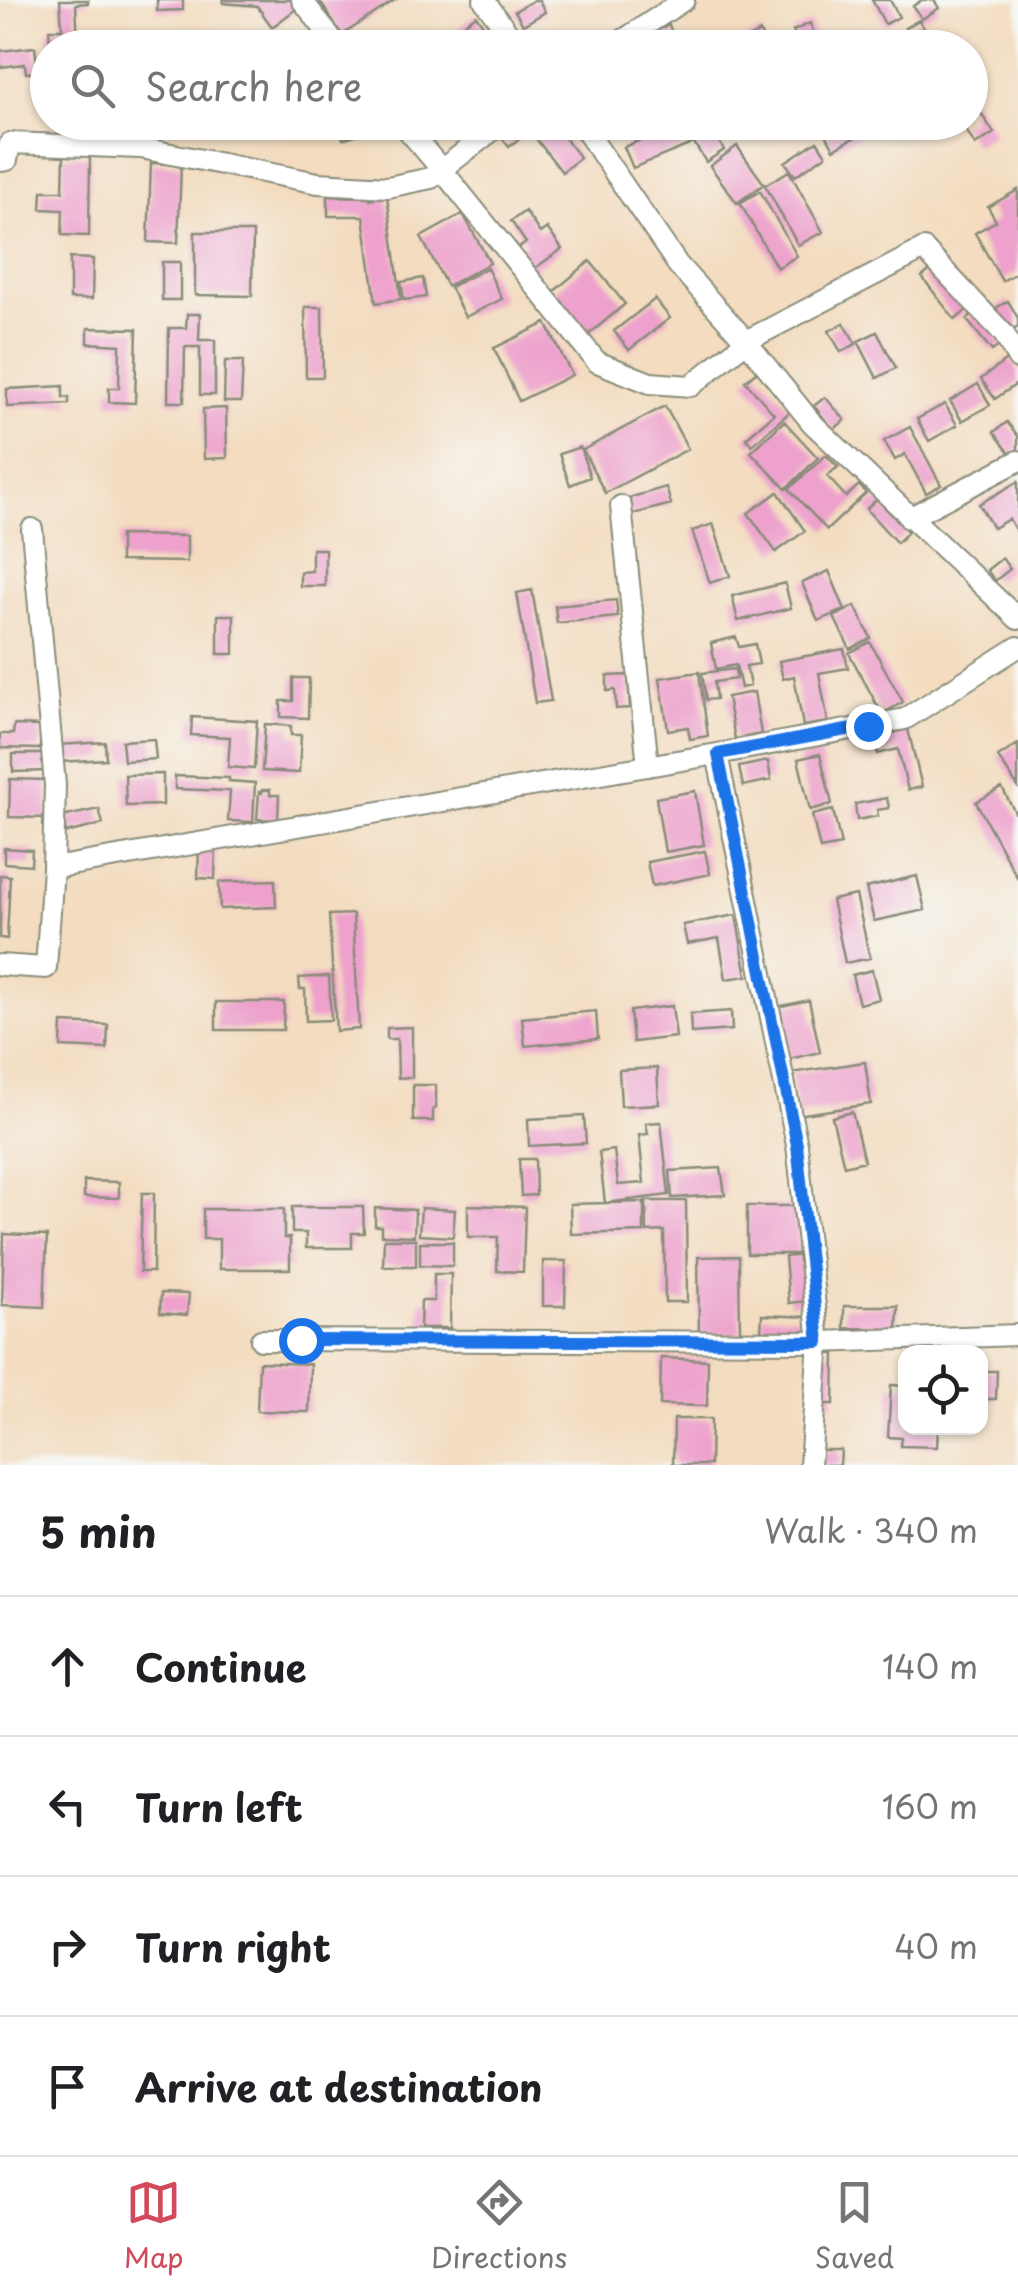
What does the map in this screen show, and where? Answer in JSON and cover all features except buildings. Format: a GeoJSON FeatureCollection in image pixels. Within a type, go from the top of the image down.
{"type":"FeatureCollection","features":[{"type":"Feature","properties":{"kind":"street"},"geometry":{"type":"LineString","coordinates":[[302,0],[325,30]]}},
{"type":"Feature","properties":{"kind":"street"},"geometry":{"type":"LineString","coordinates":[[484,0],[506,30]]}},
{"type":"Feature","properties":{"kind":"street"},"geometry":{"type":"LineString","coordinates":[[638,30],[684,0]]}},
{"type":"Feature","properties":{"kind":"street"},"geometry":{"type":"LineString","coordinates":[[416,140],[597,362],[650,383],[691,386],[746,341],[924,249],[1004,334],[1018,358]]}},
{"type":"Feature","properties":{"kind":"street"},"geometry":{"type":"LineString","coordinates":[[0,160],[7,160],[10,143],[141,148],[318,183],[388,187],[431,178],[480,140]]}},
{"type":"Feature","properties":{"kind":"street"},"geometry":{"type":"LineString","coordinates":[[592,140],[678,264],[812,423],[1018,619]]}},
{"type":"Feature","properties":{"kind":"street"},"geometry":{"type":"LineString","coordinates":[[909,518],[1018,461]]}},
{"type":"Feature","properties":{"kind":"street"},"geometry":{"type":"LineString","coordinates":[[620,506],[648,766]]}},
{"type":"Feature","properties":{"kind":"street"},"geometry":{"type":"LineString","coordinates":[[0,965],[46,968],[55,785],[32,529]]}},
{"type":"Feature","properties":{"kind":"street"},"geometry":{"type":"LineString","coordinates":[[53,868],[905,719],[1018,647]]}},
{"type":"Feature","properties":{"kind":"street"},"geometry":{"type":"LineString","coordinates":[[718,754],[797,1145],[819,1342],[810,1465]]}},
{"type":"Feature","properties":{"kind":"street"},"geometry":{"type":"LineString","coordinates":[[261,1340],[819,1342],[1018,1334]]}},
{"type":"Feature","properties":{"kind":"route"},"geometry":{"type":"LineString","coordinates":[[301,1340],[819,1342],[797,1145],[718,754],[868,726]]}}]}
